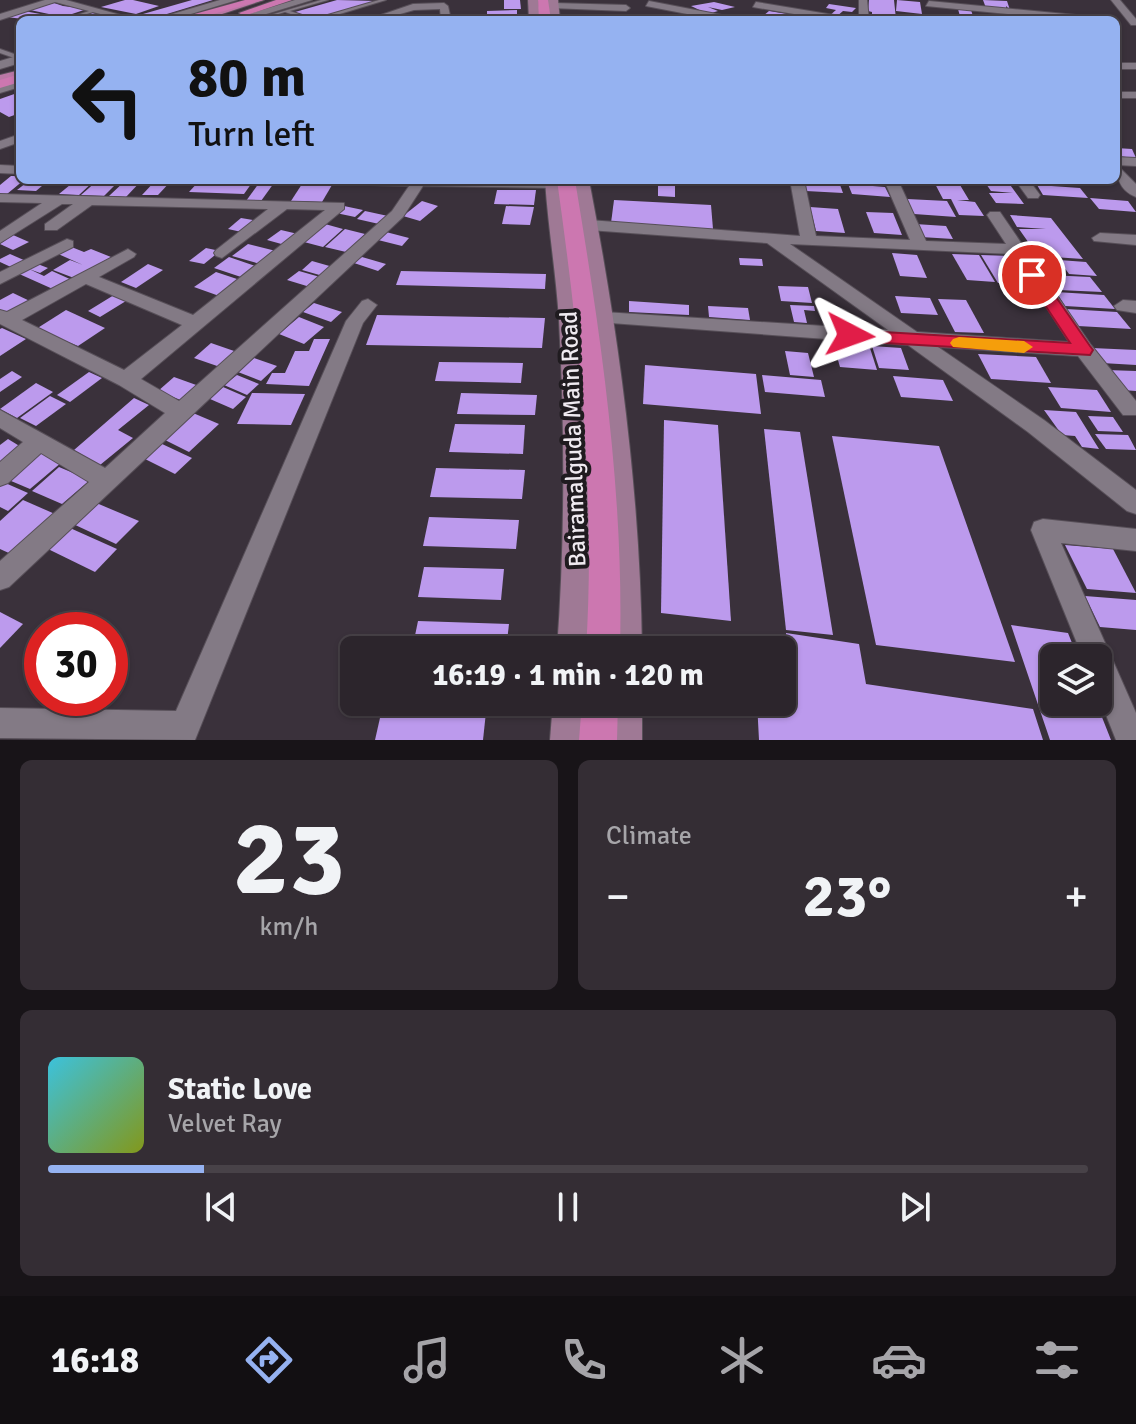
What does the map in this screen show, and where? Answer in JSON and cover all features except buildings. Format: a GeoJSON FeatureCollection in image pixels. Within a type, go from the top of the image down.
{"type":"FeatureCollection","features":[{"type":"Feature","properties":{"kind":"highway"},"geometry":{"type":"LineString","coordinates":[[213,6],[259,6]]}},
{"type":"Feature","properties":{"kind":"highway"},"geometry":{"type":"LineString","coordinates":[[202,16],[259,6]]}},
{"type":"Feature","properties":{"kind":"highway"},"geometry":{"type":"LineString","coordinates":[[231,16],[259,6]]}},
{"type":"Feature","properties":{"kind":"highway"},"geometry":{"type":"LineString","coordinates":[[559,184],[590,339],[599,426],[607,596],[604,636]]}},
{"type":"Feature","properties":{"kind":"highway"},"geometry":{"type":"LineString","coordinates":[[598,740],[599,716]]}},
{"type":"Feature","properties":{"kind":"main road"},"geometry":{"type":"LineString","coordinates":[[211,16],[259,6]]}},
{"type":"Feature","properties":{"kind":"main road","name":"Bairamalguda Main Road"},"geometry":{"type":"LineString","coordinates":[[558,184],[578,425],[579,577],[575,636]]}},
{"type":"Feature","properties":{"kind":"main road"},"geometry":{"type":"LineString","coordinates":[[581,184],[604,318],[623,496],[625,636]]}},
{"type":"Feature","properties":{"kind":"main road"},"geometry":{"type":"LineString","coordinates":[[569,740],[570,716]]}},
{"type":"Feature","properties":{"kind":"main road"},"geometry":{"type":"LineString","coordinates":[[623,740],[624,716]]}},
{"type":"Feature","properties":{"kind":"street"},"geometry":{"type":"LineString","coordinates":[[3,21],[55,0],[119,16]]}},
{"type":"Feature","properties":{"kind":"street"},"geometry":{"type":"LineString","coordinates":[[259,6],[307,0]]}},
{"type":"Feature","properties":{"kind":"street"},"geometry":{"type":"LineString","coordinates":[[667,0],[644,3],[709,16]]}},
{"type":"Feature","properties":{"kind":"street"},"geometry":{"type":"LineString","coordinates":[[731,16],[776,0]]}},
{"type":"Feature","properties":{"kind":"street"},"geometry":{"type":"LineString","coordinates":[[1116,0],[1136,2]]}},
{"type":"Feature","properties":{"kind":"street"},"geometry":{"type":"LineString","coordinates":[[1116,0],[1135,23]]}},
{"type":"Feature","properties":{"kind":"street"},"geometry":{"type":"LineString","coordinates":[[1027,1],[1032,14]]}},
{"type":"Feature","properties":{"kind":"street"},"geometry":{"type":"LineString","coordinates":[[550,2],[626,8]]}},
{"type":"Feature","properties":{"kind":"street"},"geometry":{"type":"LineString","coordinates":[[756,5],[822,16]]}},
{"type":"Feature","properties":{"kind":"street"},"geometry":{"type":"LineString","coordinates":[[929,5],[1052,16]]}},
{"type":"Feature","properties":{"kind":"street"},"geometry":{"type":"LineString","coordinates":[[174,16],[213,6]]}},
{"type":"Feature","properties":{"kind":"street"},"geometry":{"type":"LineString","coordinates":[[383,16],[413,7],[444,6],[446,16]]}},
{"type":"Feature","properties":{"kind":"street"},"geometry":{"type":"LineString","coordinates":[[989,10],[993,16]]}},
{"type":"Feature","properties":{"kind":"street"},"geometry":{"type":"LineString","coordinates":[[1120,174],[1136,193]]}},
{"type":"Feature","properties":{"kind":"street"},"geometry":{"type":"LineString","coordinates":[[0,578],[398,214],[417,184]]}},
{"type":"Feature","properties":{"kind":"street"},"geometry":{"type":"LineString","coordinates":[[798,184],[809,241]]}},
{"type":"Feature","properties":{"kind":"street"},"geometry":{"type":"LineString","coordinates":[[893,184],[920,245]]}},
{"type":"Feature","properties":{"kind":"street"},"geometry":{"type":"LineString","coordinates":[[1025,184],[1033,195]]}},
{"type":"Feature","properties":{"kind":"street"},"geometry":{"type":"LineString","coordinates":[[0,198],[339,206],[126,380]]}},
{"type":"Feature","properties":{"kind":"street"},"geometry":{"type":"LineString","coordinates":[[0,238],[59,199]]}},
{"type":"Feature","properties":{"kind":"street"},"geometry":{"type":"LineString","coordinates":[[51,227],[89,200]]}},
{"type":"Feature","properties":{"kind":"street"},"geometry":{"type":"LineString","coordinates":[[222,253],[284,204]]}},
{"type":"Feature","properties":{"kind":"street"},"geometry":{"type":"LineString","coordinates":[[995,215],[1084,350],[1130,409]]}},
{"type":"Feature","properties":{"kind":"street"},"geometry":{"type":"LineString","coordinates":[[589,225],[809,241],[1015,249]]}},
{"type":"Feature","properties":{"kind":"street"},"geometry":{"type":"LineString","coordinates":[[769,237],[1036,426],[1136,504]]}},
{"type":"Feature","properties":{"kind":"street"},"geometry":{"type":"LineString","coordinates":[[1100,238],[1136,240]]}},
{"type":"Feature","properties":{"kind":"street"},"geometry":{"type":"LineString","coordinates":[[0,279],[67,244]]}},
{"type":"Feature","properties":{"kind":"street"},"geometry":{"type":"LineString","coordinates":[[4,318],[128,254]]}},
{"type":"Feature","properties":{"kind":"street"},"geometry":{"type":"LineString","coordinates":[[85,277],[197,324]]}},
{"type":"Feature","properties":{"kind":"street"},"geometry":{"type":"LineString","coordinates":[[0,723],[181,734],[355,321],[368,305]]}},
{"type":"Feature","properties":{"kind":"street"},"geometry":{"type":"LineString","coordinates":[[4,318],[126,380],[182,413]]}},
{"type":"Feature","properties":{"kind":"street"},"geometry":{"type":"LineString","coordinates":[[604,318],[1084,350]]}},
{"type":"Feature","properties":{"kind":"street"},"geometry":{"type":"LineString","coordinates":[[0,418],[106,480]]}},
{"type":"Feature","properties":{"kind":"street"},"geometry":{"type":"LineString","coordinates":[[0,476],[39,442]]}},
{"type":"Feature","properties":{"kind":"street"},"geometry":{"type":"LineString","coordinates":[[1092,644],[1043,530],[1136,540]]}},
{"type":"Feature","properties":{"kind":"street"},"geometry":{"type":"LineString","coordinates":[[1112,692],[1132,740]]}},
{"type":"Feature","properties":{"kind":"lane"},"geometry":{"type":"LineString","coordinates":[[259,6],[326,0]]}},
{"type":"Feature","properties":{"kind":"lane"},"geometry":{"type":"LineString","coordinates":[[328,16],[384,0]]}},
{"type":"Feature","properties":{"kind":"lane"},"geometry":{"type":"LineString","coordinates":[[259,6],[298,16]]}},
{"type":"Feature","properties":{"kind":"lane"},"geometry":{"type":"LineString","coordinates":[[77,16],[97,10]]}},
{"type":"Feature","properties":{"kind":"slow traffic"},"geometry":{"type":"LineString","coordinates":[[959,343],[1024,347]]}},
{"type":"Feature","properties":{"kind":"route"},"geometry":{"type":"LineString","coordinates":[[850,335],[1084,350],[1032,275]]}}]}
